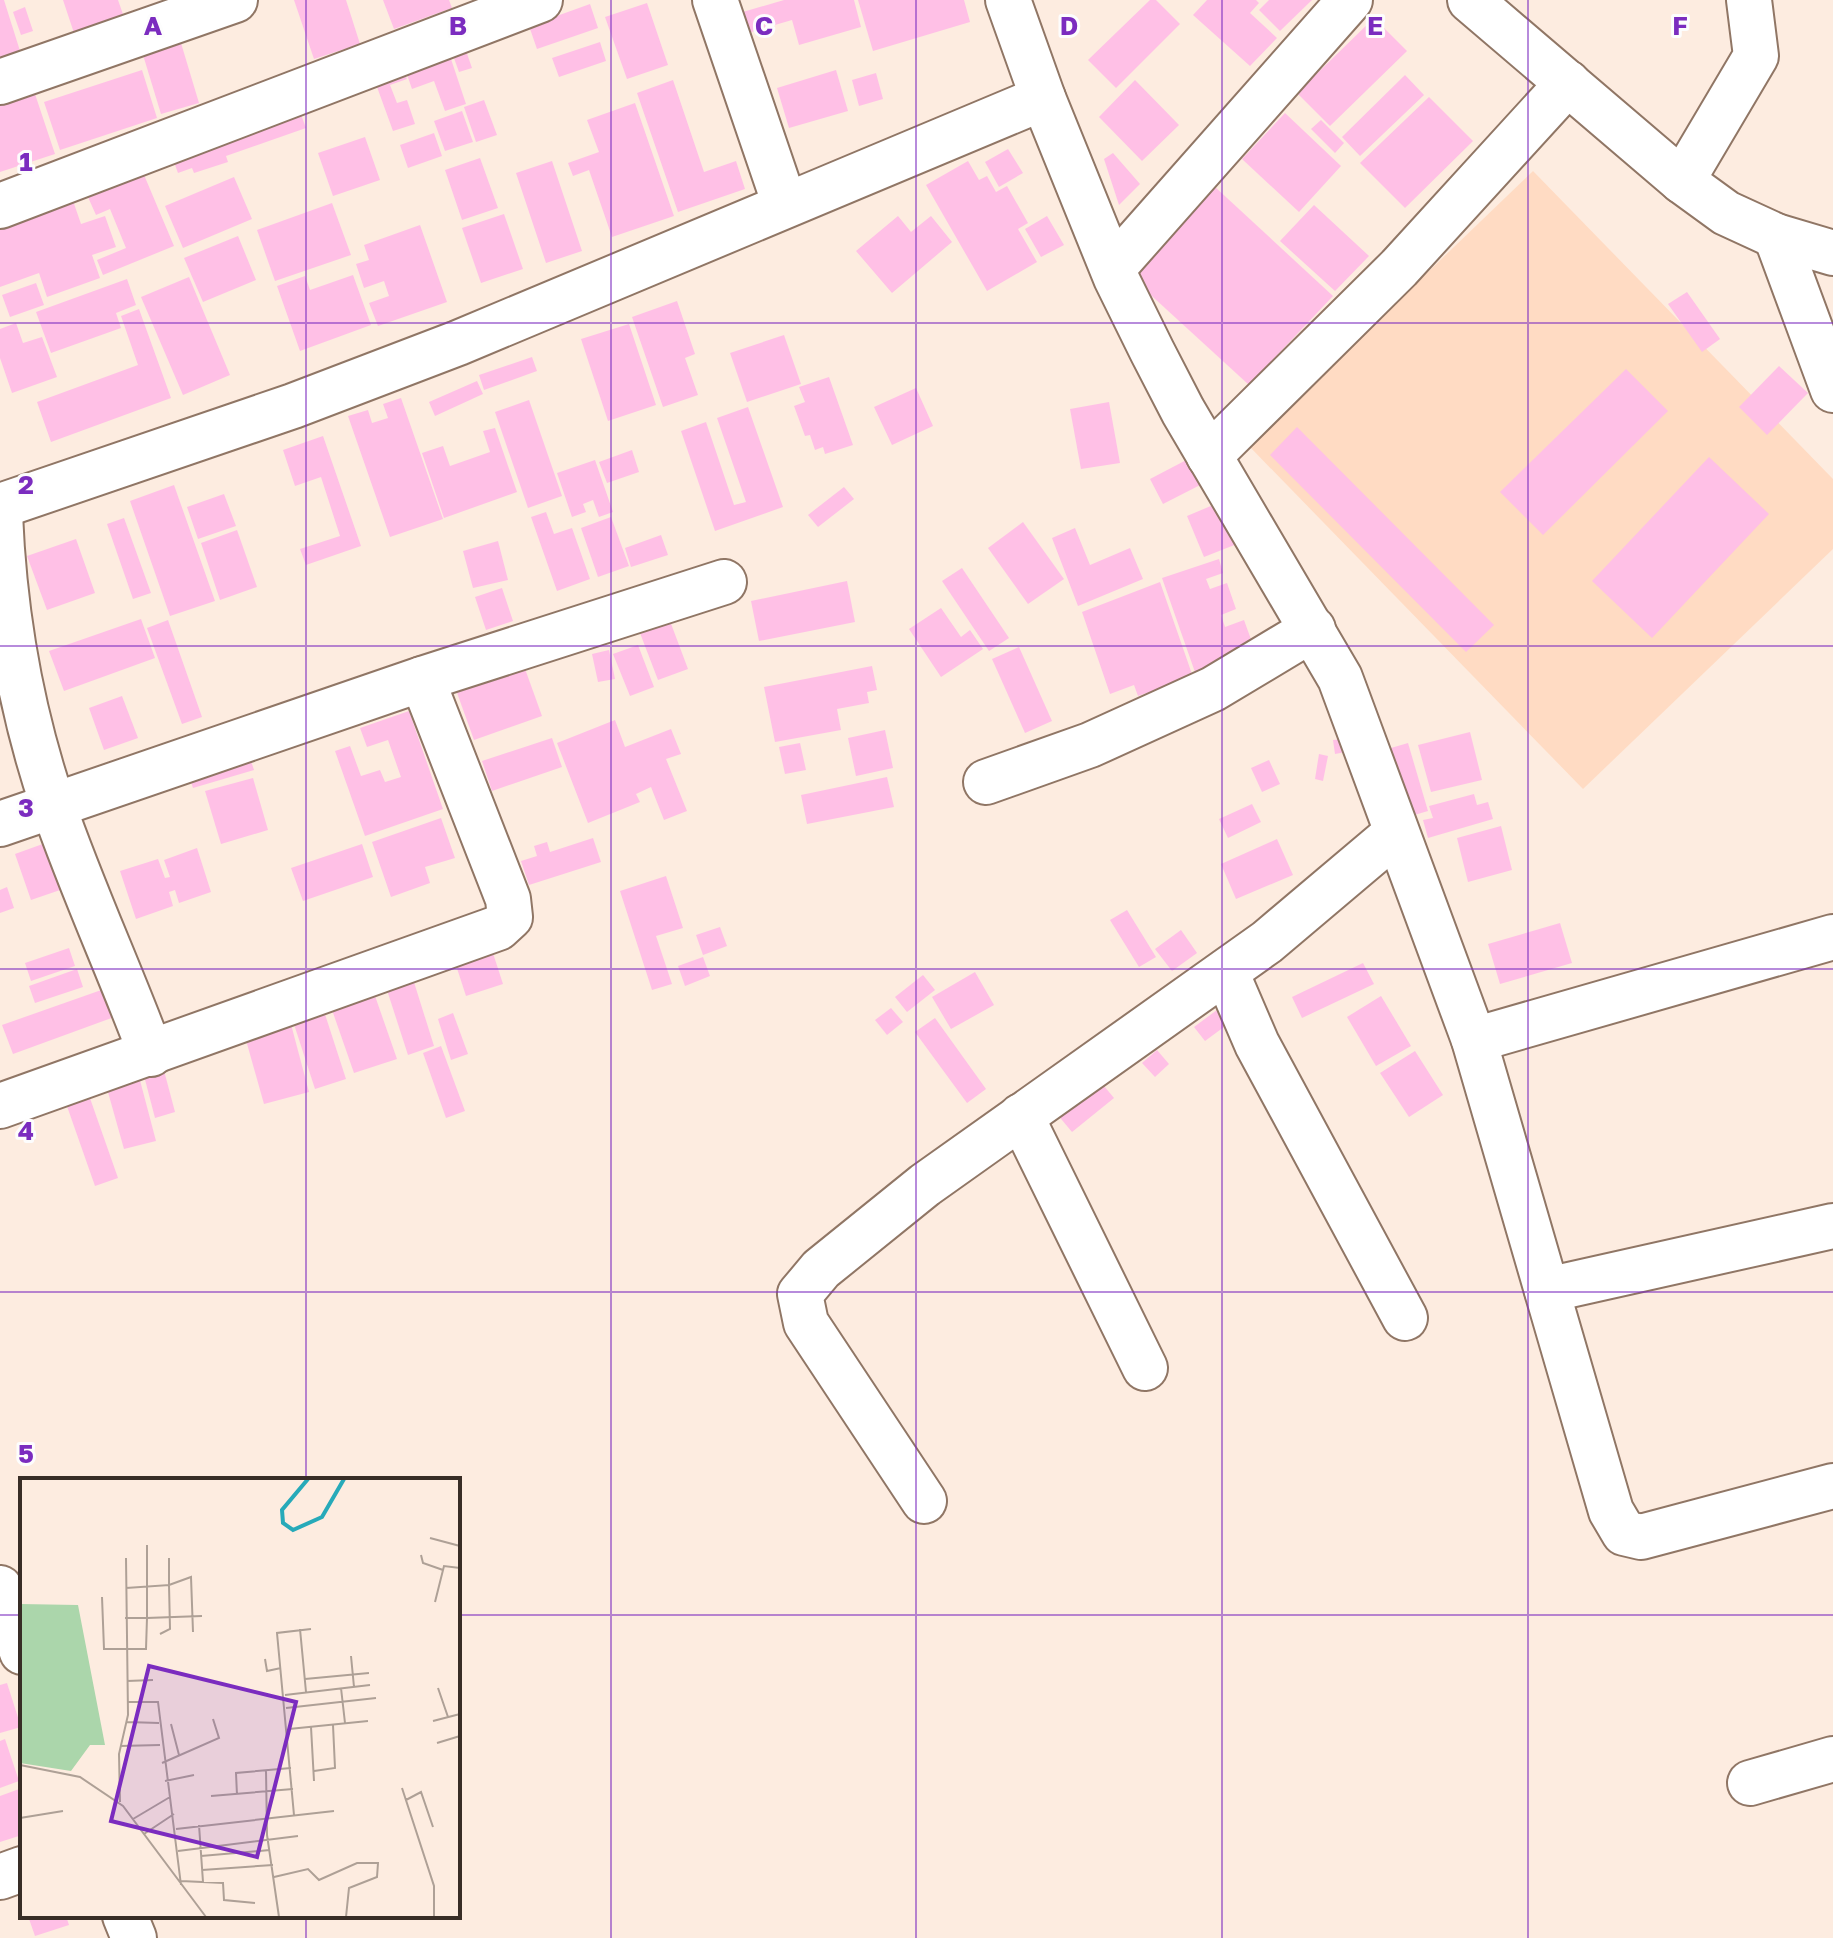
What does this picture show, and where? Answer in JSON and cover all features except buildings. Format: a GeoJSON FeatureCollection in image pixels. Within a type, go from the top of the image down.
{"type":"FeatureCollection","features":[{"type":"Feature","properties":{"kind":"street"},"geometry":{"type":"LineString","coordinates":[[0,82],[235,0]]}},
{"type":"Feature","properties":{"kind":"street"},"geometry":{"type":"LineString","coordinates":[[0,206],[540,0]]}},
{"type":"Feature","properties":{"kind":"street"},"geometry":{"type":"LineString","coordinates":[[715,0],[785,205]]}},
{"type":"Feature","properties":{"kind":"street"},"geometry":{"type":"LineString","coordinates":[[1008,0],[1043,98],[1113,268],[1152,351],[1209,456],[1340,678],[1474,1040],[1611,1511],[1624,1533],[1641,1537],[1833,1486]]}},
{"type":"Feature","properties":{"kind":"street"},"geometry":{"type":"LineString","coordinates":[[1113,268],[1350,0]]}},
{"type":"Feature","properties":{"kind":"street"},"geometry":{"type":"LineString","coordinates":[[1470,0],[1682,181],[1726,213],[1776,236],[1833,253]]}},
{"type":"Feature","properties":{"kind":"street"},"geometry":{"type":"LineString","coordinates":[[1682,181],[1756,56],[1749,0]]}},
{"type":"Feature","properties":{"kind":"street"},"geometry":{"type":"LineString","coordinates":[[1209,456],[1399,268],[1568,83]]}},
{"type":"Feature","properties":{"kind":"street"},"geometry":{"type":"LineString","coordinates":[[0,506],[375,376],[1043,98]]}},
{"type":"Feature","properties":{"kind":"street"},"geometry":{"type":"LineString","coordinates":[[1776,236],[1833,390]]}},
{"type":"Feature","properties":{"kind":"street"},"geometry":{"type":"LineString","coordinates":[[0,514],[6,607],[16,666],[53,804],[151,1054]]}},
{"type":"Feature","properties":{"kind":"street"},"geometry":{"type":"LineString","coordinates":[[0,824],[422,679],[724,582]]}},
{"type":"Feature","properties":{"kind":"street"},"geometry":{"type":"LineString","coordinates":[[986,782],[1090,745],[1213,689],[1313,629]]}},
{"type":"Feature","properties":{"kind":"street"},"geometry":{"type":"LineString","coordinates":[[0,1106],[498,928],[510,917],[508,899],[422,679]]}},
{"type":"Feature","properties":{"kind":"street"},"geometry":{"type":"LineString","coordinates":[[924,1501],[806,1323],[800,1294],[821,1269],[913,1194],[1226,972],[1396,833]]}},
{"type":"Feature","properties":{"kind":"street"},"geometry":{"type":"LineString","coordinates":[[1474,1040],[1833,937]]}},
{"type":"Feature","properties":{"kind":"street"},"geometry":{"type":"LineString","coordinates":[[1226,972],[1257,1044],[1405,1318]]}},
{"type":"Feature","properties":{"kind":"street"},"geometry":{"type":"LineString","coordinates":[[1021,1116],[1145,1368]]}},
{"type":"Feature","properties":{"kind":"street"},"geometry":{"type":"LineString","coordinates":[[1547,1290],[1833,1226]]}},
{"type":"Feature","properties":{"kind":"street"},"geometry":{"type":"LineString","coordinates":[[1,1598],[20,1647]]}},
{"type":"Feature","properties":{"kind":"street"},"geometry":{"type":"LineString","coordinates":[[1750,1783],[1833,1759]]}},
{"type":"Feature","properties":{"kind":"street"},"geometry":{"type":"LineString","coordinates":[[0,1877],[20,1870]]}},
{"type":"Feature","properties":{"kind":"street"},"geometry":{"type":"LineString","coordinates":[[126,1918],[134,1938]]}},
{"type":"Feature","properties":{"kind":"shaded area"},"geometry":{"type":"Polygon","coordinates":[[[1533,171],[1833,479],[1833,549],[1583,789],[1248,445],[1533,171]]]}}]}
